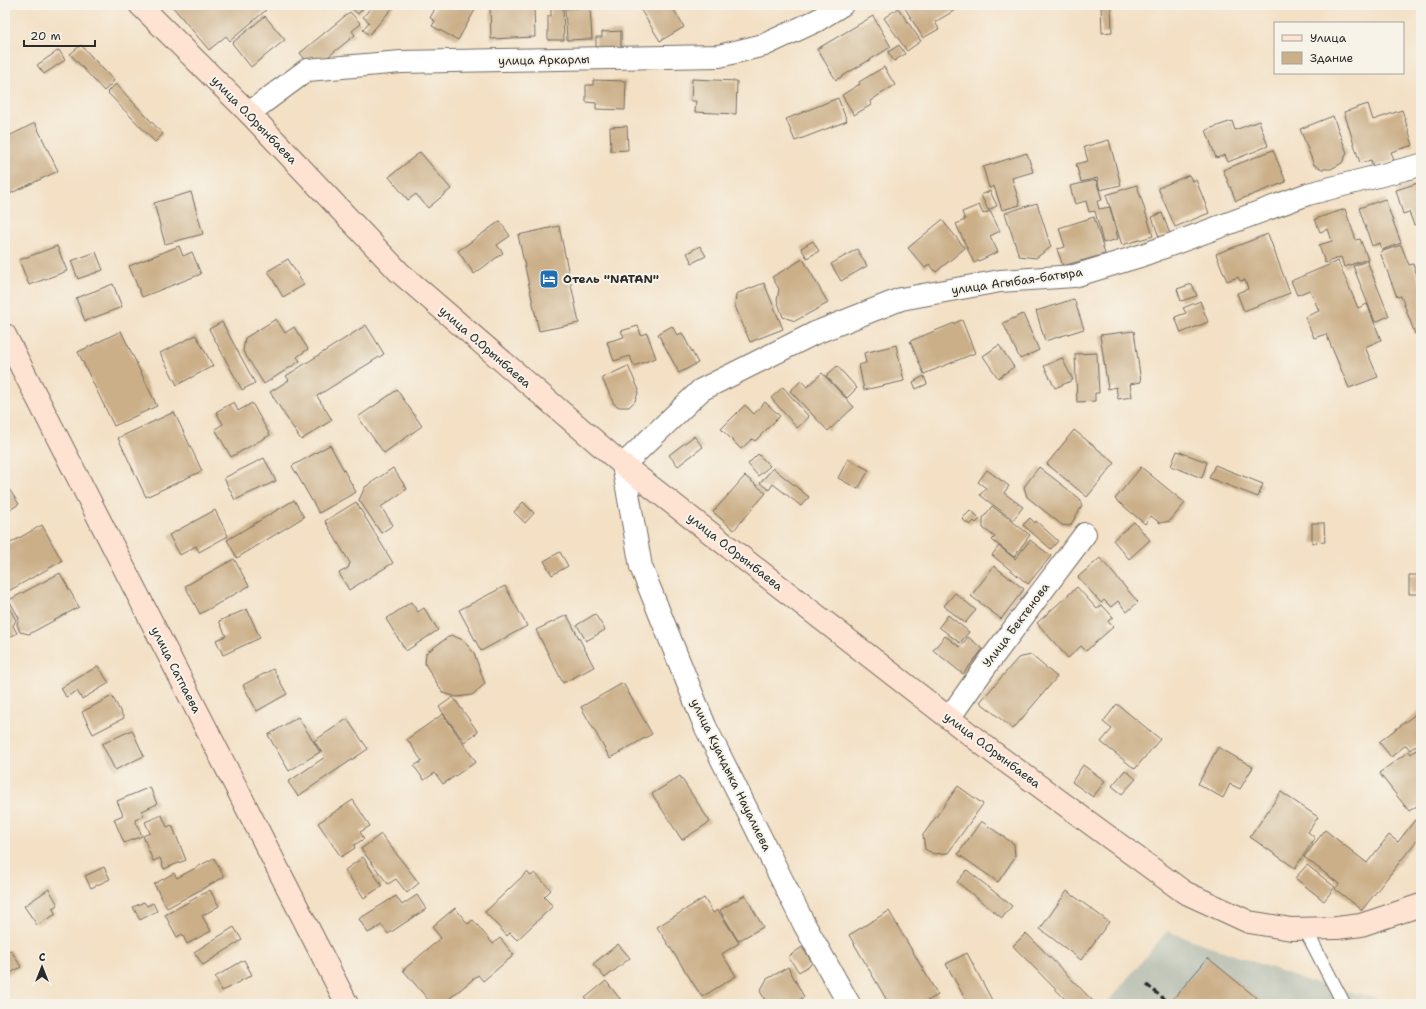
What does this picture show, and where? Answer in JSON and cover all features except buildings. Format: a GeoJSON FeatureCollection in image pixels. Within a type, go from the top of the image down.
{"type":"FeatureCollection","features":[{"type":"Feature","properties":{"kind":"street","name":"улица О.Орынбаева"},"geometry":{"type":"LineString","coordinates":[[140,5],[249,113],[399,272],[623,465],[994,753],[1184,892],[1249,922],[1291,929],[1337,928],[1361,925],[1421,905]]}},
{"type":"Feature","properties":{"kind":"street","name":"улица Аркарлы"},"geometry":{"type":"LineString","coordinates":[[249,113],[307,70],[401,62],[719,56],[764,45],[816,21],[842,5]]}},
{"type":"Feature","properties":{"kind":"street","name":"улица Агыбая-батыра"},"geometry":{"type":"LineString","coordinates":[[623,465],[701,390],[815,332],[901,299],[1000,282],[1074,276],[1140,256],[1308,194],[1421,165]]}},
{"type":"Feature","properties":{"kind":"street","name":"улица Сатпаева"},"geometry":{"type":"LineString","coordinates":[[5,335],[347,1004]]}},
{"type":"Feature","properties":{"kind":"street","name":"улица Куандыка Науалиева"},"geometry":{"type":"LineString","coordinates":[[623,465],[641,567],[705,726],[804,924],[849,1004]]}},
{"type":"Feature","properties":{"kind":"street","name":"Улица Бектенова"},"geometry":{"type":"LineString","coordinates":[[949,718],[1084,534]]}},
{"type":"Feature","properties":{"kind":"lane"},"geometry":{"type":"LineString","coordinates":[[1305,929],[1344,1004]]}},
{"type":"Feature","properties":{"kind":"shaded area"},"geometry":{"type":"Polygon","coordinates":[[[1167,931],[1308,981],[1399,1004],[1106,1004],[1167,931]]]}},
{"type":"Feature","properties":{"kind":"railway"},"geometry":{"type":"LineString","coordinates":[[1147,985],[1170,1004]]}},
{"type":"Feature","properties":{"kind":"place","name":"Отель \"NATAN\""},"geometry":{"type":"Point","coordinates":[549,279]}}]}
